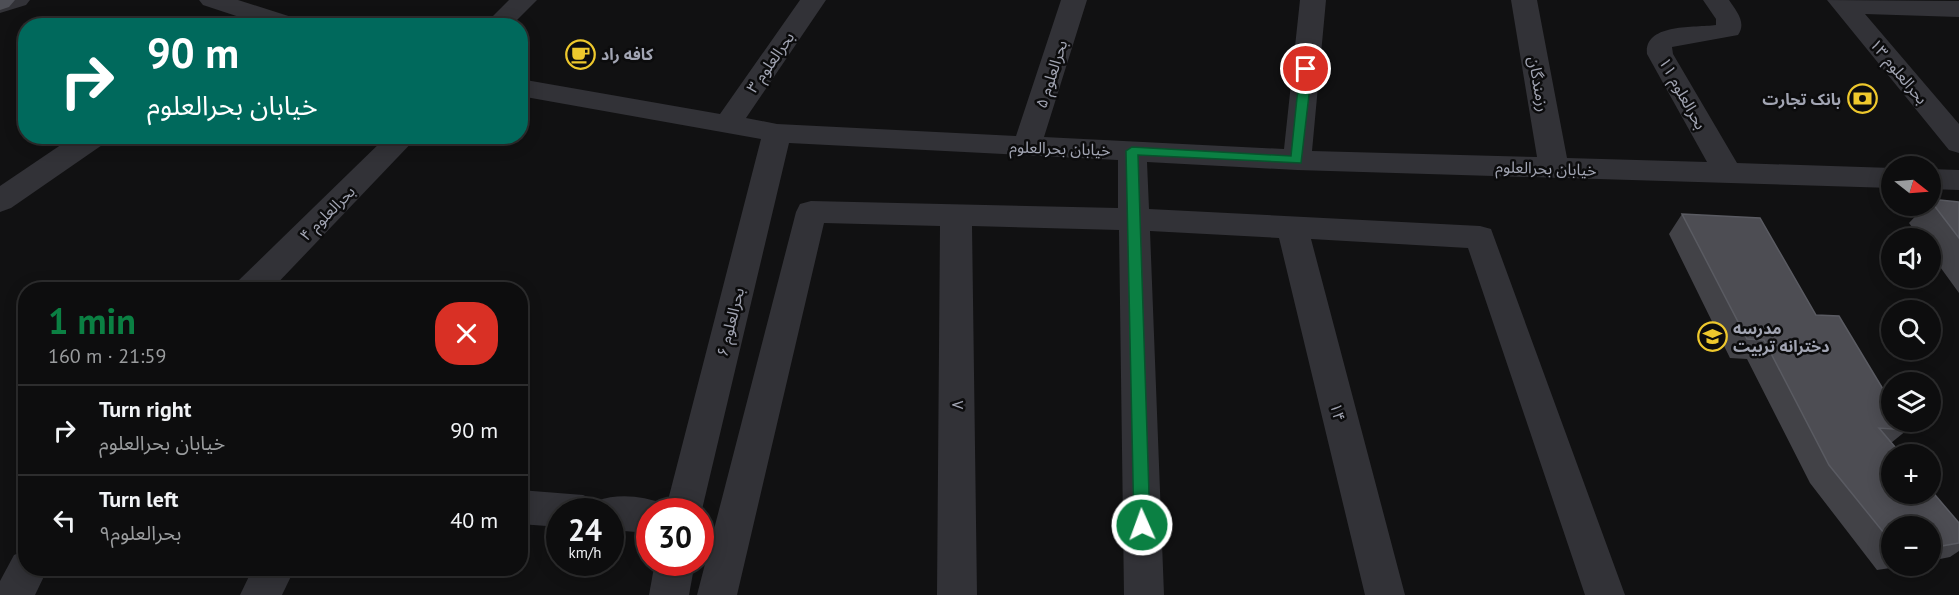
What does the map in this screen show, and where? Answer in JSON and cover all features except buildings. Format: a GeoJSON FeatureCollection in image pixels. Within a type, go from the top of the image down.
{"type":"FeatureCollection","features":[{"type":"Feature","properties":{"kind":"street"},"geometry":{"type":"LineString","coordinates":[[1,2],[17,0]]}},
{"type":"Feature","properties":{"kind":"street"},"geometry":{"type":"LineString","coordinates":[[505,18],[524,0]]}},
{"type":"Feature","properties":{"kind":"street","name":"بحرالعلوم ۳"},"geometry":{"type":"LineString","coordinates":[[727,125],[813,0]]}},
{"type":"Feature","properties":{"kind":"street","name":"بحرالعلوم ۵"},"geometry":{"type":"LineString","coordinates":[[1027,147],[1074,0]]}},
{"type":"Feature","properties":{"kind":"street"},"geometry":{"type":"LineString","coordinates":[[1297,160],[1313,0]]}},
{"type":"Feature","properties":{"kind":"street","name":"رزمندگان"},"geometry":{"type":"LineString","coordinates":[[1524,0],[1554,168]]}},
{"type":"Feature","properties":{"kind":"street","name":"بحرالعلوم ۱۱"},"geometry":{"type":"LineString","coordinates":[[1716,0],[1729,19],[1729,30],[1717,34],[1670,36],[1659,43],[1660,54],[1728,174]]}},
{"type":"Feature","properties":{"kind":"street"},"geometry":{"type":"LineString","coordinates":[[218,1],[254,18]]}},
{"type":"Feature","properties":{"kind":"street"},"geometry":{"type":"LineString","coordinates":[[1842,3],[1959,9]]}},
{"type":"Feature","properties":{"kind":"street","name":"بحرالعلوم ۱۳"},"geometry":{"type":"LineString","coordinates":[[1842,3],[1959,143]]}},
{"type":"Feature","properties":{"kind":"street","name":"خیابان بحرالعلوم"},"geometry":{"type":"LineString","coordinates":[[528,88],[777,133],[1297,160],[1881,178]]}},
{"type":"Feature","properties":{"kind":"street","name":"بحرالعلوم ۶"},"geometry":{"type":"LineString","coordinates":[[687,498],[777,133]]}},
{"type":"Feature","properties":{"kind":"street"},"geometry":{"type":"LineString","coordinates":[[0,201],[83,144]]}},
{"type":"Feature","properties":{"kind":"street","name":"بحرالعلوم ۴"},"geometry":{"type":"LineString","coordinates":[[258,282],[396,144]]}},
{"type":"Feature","properties":{"kind":"street"},"geometry":{"type":"LineString","coordinates":[[1132,151],[1144,595]]}},
{"type":"Feature","properties":{"kind":"street"},"geometry":{"type":"LineString","coordinates":[[1941,179],[1959,180]]}},
{"type":"Feature","properties":{"kind":"street"},"geometry":{"type":"LineString","coordinates":[[717,595],[811,212],[1133,219],[1480,237],[1605,595]]}},
{"type":"Feature","properties":{"kind":"street","name":"۸"},"geometry":{"type":"LineString","coordinates":[[956,216],[957,595]]}},
{"type":"Feature","properties":{"kind":"street","name":"۱۴"},"geometry":{"type":"LineString","coordinates":[[1292,228],[1385,595]]}},
{"type":"Feature","properties":{"kind":"street"},"geometry":{"type":"LineString","coordinates":[[528,508],[546,509]]}},
{"type":"Feature","properties":{"kind":"street"},"geometry":{"type":"LineString","coordinates":[[14,595],[24,576]]}},
{"type":"Feature","properties":{"kind":"street"},"geometry":{"type":"LineString","coordinates":[[260,595],[271,576]]}},
{"type":"Feature","properties":{"kind":"street"},"geometry":{"type":"LineString","coordinates":[[669,595],[672,576]]}},
{"type":"Feature","properties":{"kind":"place","name":"کافه راد"},"geometry":{"type":"Point","coordinates":[580,54]}},
{"type":"Feature","properties":{"kind":"place","name":"بانک تجارت"},"geometry":{"type":"Point","coordinates":[1862,99]}},
{"type":"Feature","properties":{"kind":"place","name":"مدرسه دخترانه تربیت"},"geometry":{"type":"Point","coordinates":[1712,337]}},
{"type":"Feature","properties":{"kind":"route"},"geometry":{"type":"LineString","coordinates":[[1142,525],[1132,151],[1297,160],[1306,69]]}}]}
